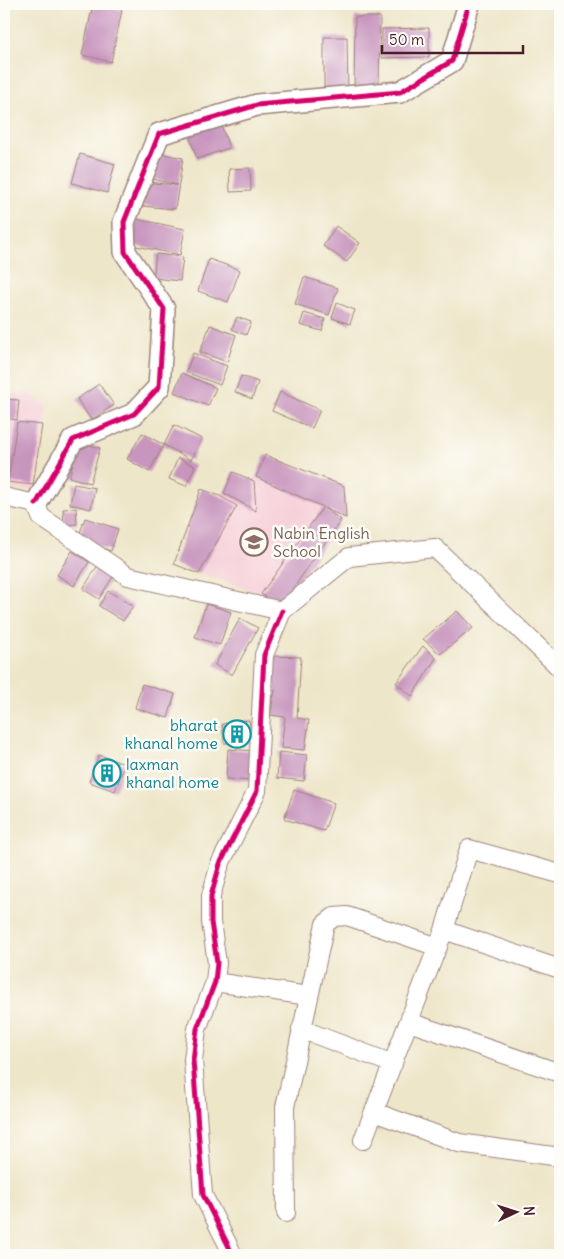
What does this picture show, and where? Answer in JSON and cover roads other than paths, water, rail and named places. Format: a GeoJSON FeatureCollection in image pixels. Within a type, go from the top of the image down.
{"type":"FeatureCollection","features":[{"type":"Feature","properties":{"kind":"street"},"geometry":{"type":"LineString","coordinates":[[36,504],[72,440],[134,414],[159,387],[164,309],[125,252],[124,222],[159,134],[257,106],[400,92],[452,61],[469,4]]}},
{"type":"Feature","properties":{"kind":"street"},"geometry":{"type":"LineString","coordinates":[[4,496],[36,504]]}},
{"type":"Feature","properties":{"kind":"street"},"geometry":{"type":"LineString","coordinates":[[36,504],[41,517],[128,576],[282,612]]}},
{"type":"Feature","properties":{"kind":"street"},"geometry":{"type":"LineString","coordinates":[[233,1255],[203,1195],[194,1060],[197,1029],[215,982],[217,963],[211,922],[211,896],[220,864],[257,791],[264,655],[282,612],[349,557],[435,548],[560,668]]}},
{"type":"Feature","properties":{"kind":"street"},"geometry":{"type":"LineString","coordinates":[[363,1140],[438,947],[469,849],[560,874]]}},
{"type":"Feature","properties":{"kind":"street"},"geometry":{"type":"LineString","coordinates":[[286,1213],[285,1107],[320,938],[325,924],[334,917],[347,916],[438,947]]}},
{"type":"Feature","properties":{"kind":"street"},"geometry":{"type":"LineString","coordinates":[[444,930],[560,970]]}},
{"type":"Feature","properties":{"kind":"street"},"geometry":{"type":"LineString","coordinates":[[215,982],[308,996]]}},
{"type":"Feature","properties":{"kind":"street"},"geometry":{"type":"LineString","coordinates":[[409,1022],[560,1073]]}},
{"type":"Feature","properties":{"kind":"street"},"geometry":{"type":"LineString","coordinates":[[301,1029],[393,1064]]}},
{"type":"Feature","properties":{"kind":"street"},"geometry":{"type":"LineString","coordinates":[[374,1112],[459,1143],[560,1157]]}},
{"type":"Feature","properties":{"kind":"place","name":"Nabin English School"},"geometry":{"type":"Point","coordinates":[254,542]}},
{"type":"Feature","properties":{"kind":"place","name":"bharat khanal home"},"geometry":{"type":"Point","coordinates":[237,734]}},
{"type":"Feature","properties":{"kind":"place","name":"laxman khanal home"},"geometry":{"type":"Point","coordinates":[107,773]}}]}
